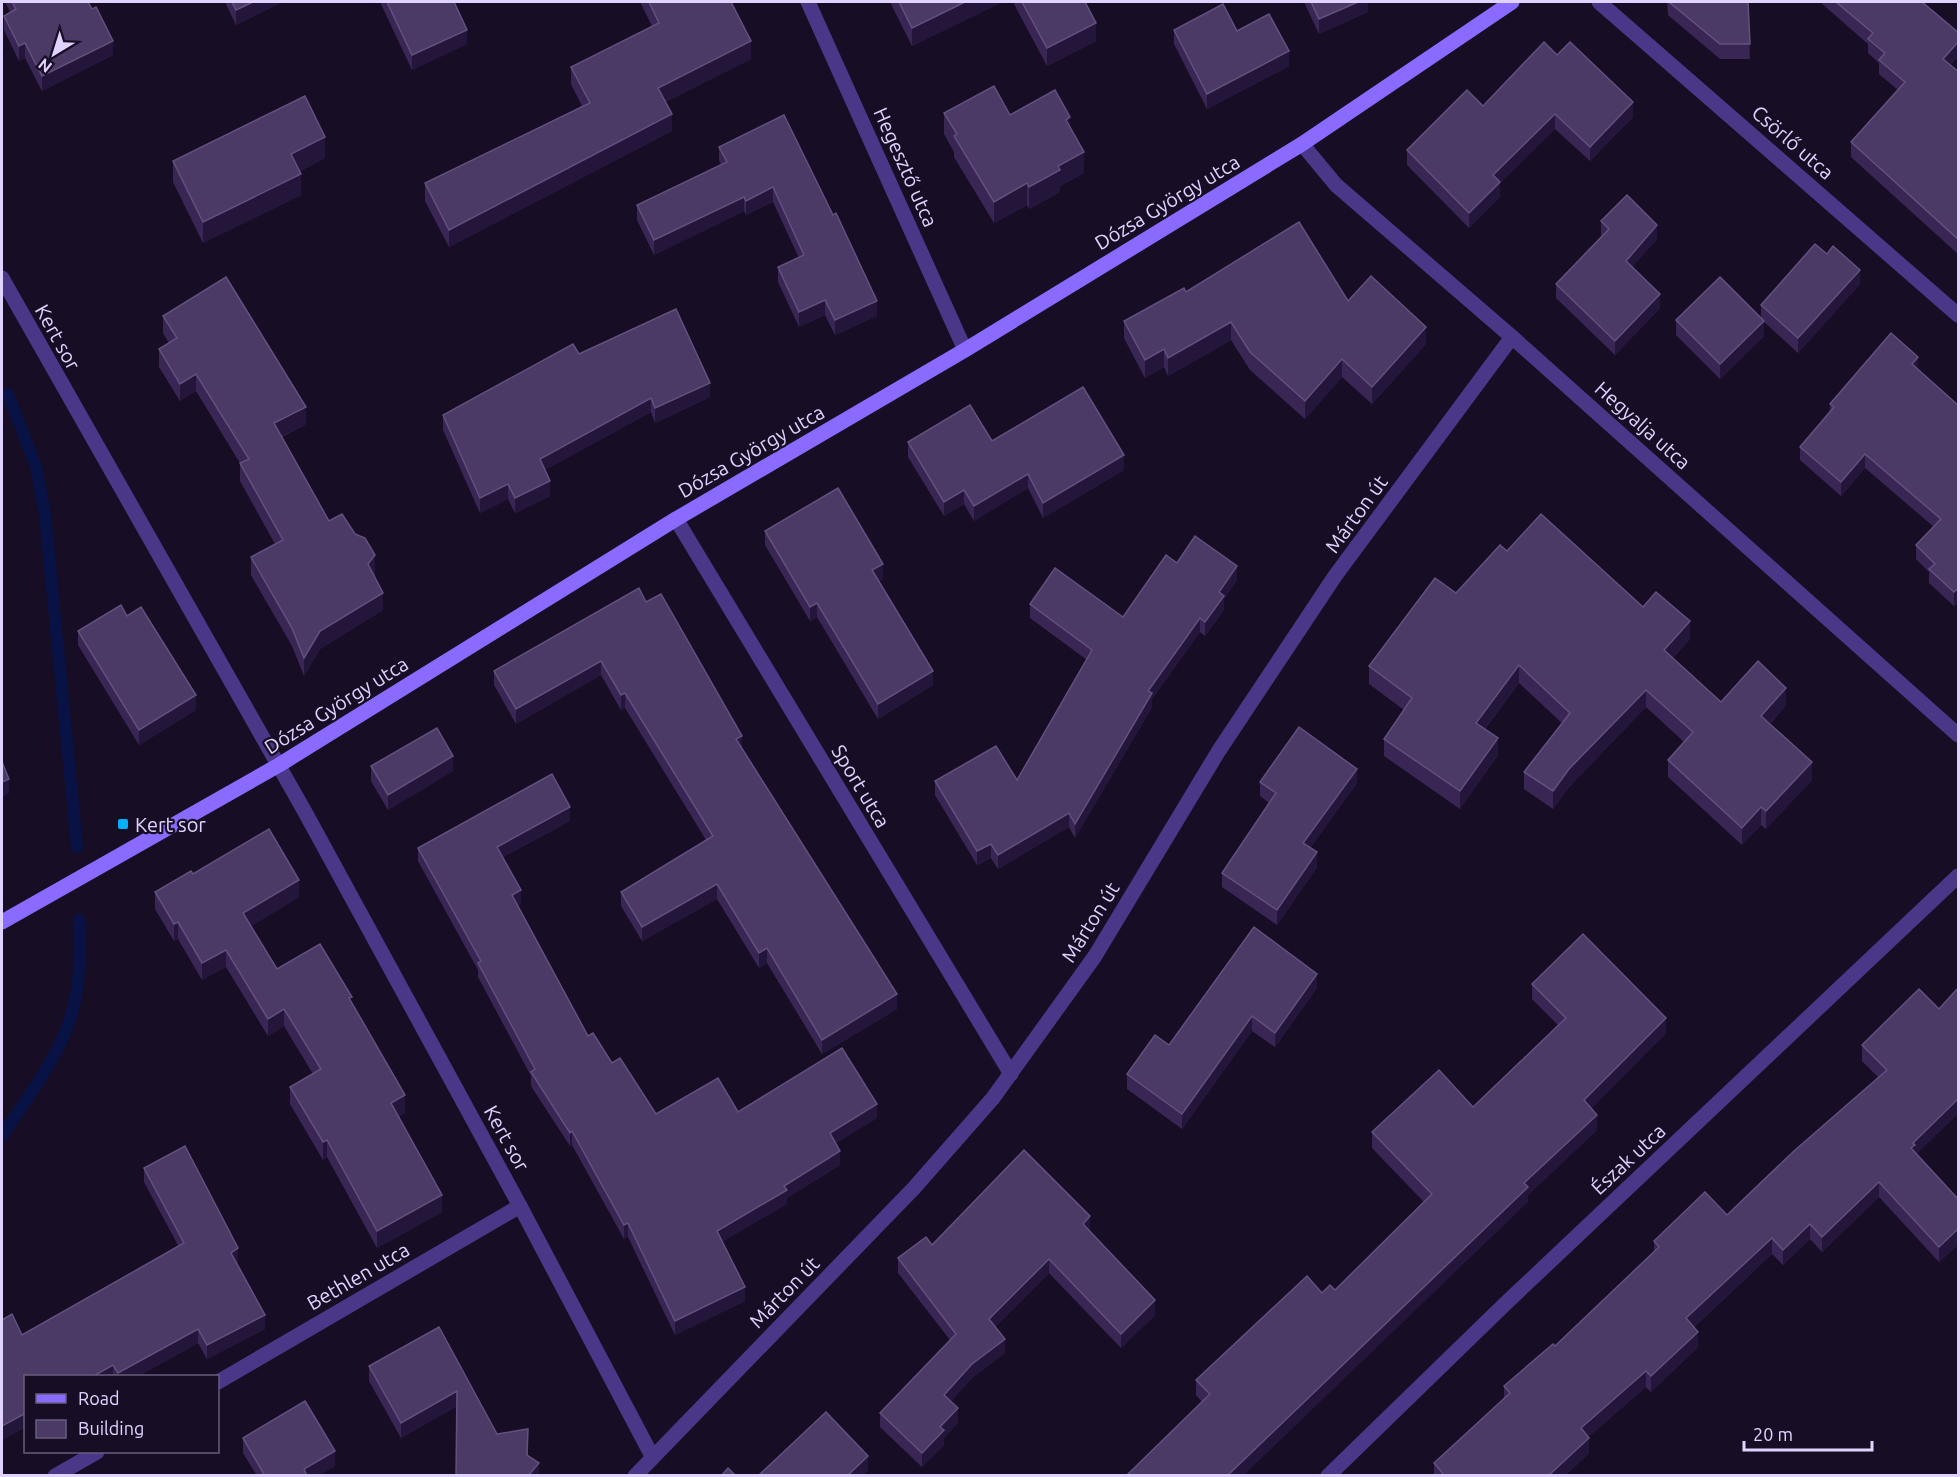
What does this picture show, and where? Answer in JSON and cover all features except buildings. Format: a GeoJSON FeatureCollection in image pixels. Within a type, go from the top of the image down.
{"type":"FeatureCollection","features":[{"type":"Feature","properties":{"kind":"street","name":"Hegesztő utca"},"geometry":{"type":"LineString","coordinates":[[808,2],[964,350]]}},
{"type":"Feature","properties":{"kind":"street","name":"Dózsa György utca"},"geometry":{"type":"LineString","coordinates":[[2,922],[279,765],[676,519],[964,350],[1302,144],[1512,2]]}},
{"type":"Feature","properties":{"kind":"street","name":"Csörlő utca"},"geometry":{"type":"LineString","coordinates":[[1599,2],[1959,315]]}},
{"type":"Feature","properties":{"kind":"street","name":"Hegyalja utca"},"geometry":{"type":"LineString","coordinates":[[1302,144],[1336,185],[1512,337],[1959,735]]}},
{"type":"Feature","properties":{"kind":"street","name":"Kert sor"},"geometry":{"type":"LineString","coordinates":[[2,278],[279,765],[520,1206],[652,1456]]}},
{"type":"Feature","properties":{"kind":"street","name":"Márton út"},"geometry":{"type":"LineString","coordinates":[[635,1476],[970,1128],[1095,956],[1218,752],[1335,576],[1512,337]]}},
{"type":"Feature","properties":{"kind":"street","name":"Sport utca"},"geometry":{"type":"LineString","coordinates":[[676,519],[1011,1074]]}},
{"type":"Feature","properties":{"kind":"street","name":"Észak utca"},"geometry":{"type":"LineString","coordinates":[[1328,1476],[1505,1304],[1959,876]]}},
{"type":"Feature","properties":{"kind":"street","name":"Bethlen utca"},"geometry":{"type":"LineString","coordinates":[[219,1381],[520,1206]]}},
{"type":"Feature","properties":{"kind":"street"},"geometry":{"type":"LineString","coordinates":[[56,1476],[95,1453]]}},
{"type":"Feature","properties":{"kind":"waterway"},"geometry":{"type":"LineString","coordinates":[[8,394],[36,467],[45,514],[77,847]]}},
{"type":"Feature","properties":{"kind":"waterway"},"geometry":{"type":"LineString","coordinates":[[2,1136],[52,1060],[72,1012],[78,985],[79,920]]}},
{"type":"Feature","properties":{"kind":"place","name":"Kert sor"},"geometry":{"type":"Point","coordinates":[123,824]}}]}
